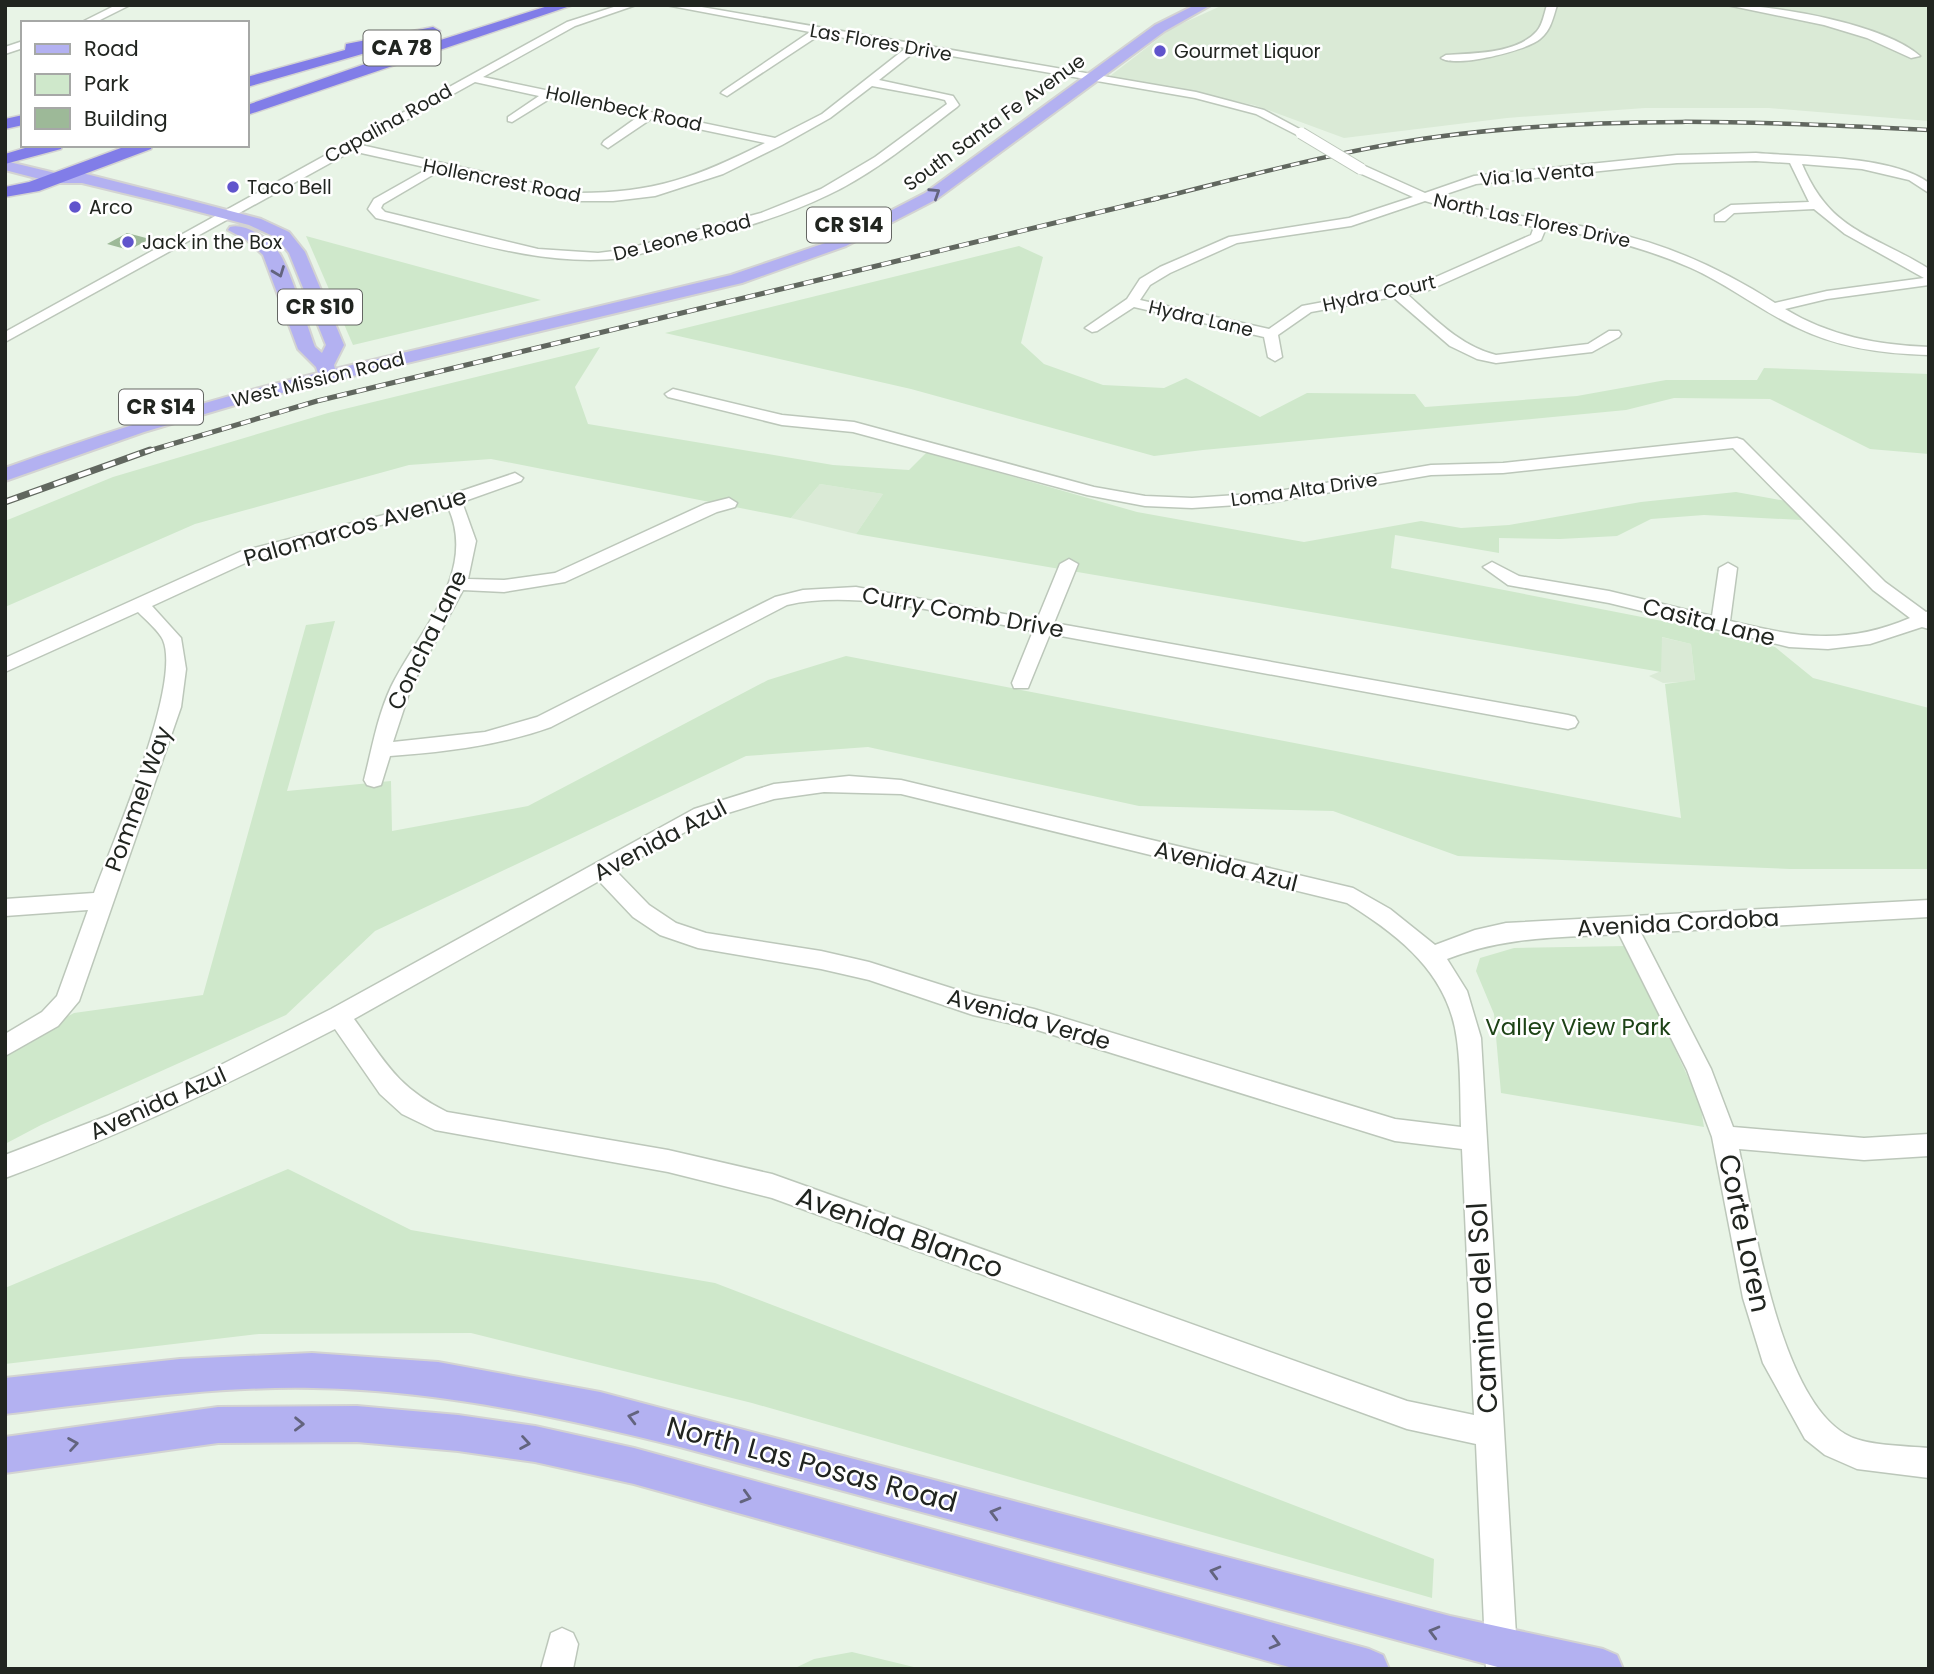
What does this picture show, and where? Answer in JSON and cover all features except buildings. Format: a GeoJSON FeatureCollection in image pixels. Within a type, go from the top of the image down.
{"type":"FeatureCollection","features":[{"type":"Feature","properties":{"kind":"highway","name":"CA 78"},"geometry":{"type":"LineString","coordinates":[[248,82],[526,5]]}},
{"type":"Feature","properties":{"kind":"highway","name":"CA 78"},"geometry":{"type":"LineString","coordinates":[[248,92],[558,5]]}},
{"type":"Feature","properties":{"kind":"highway"},"geometry":{"type":"LineString","coordinates":[[248,110],[376,65],[566,5]]}},
{"type":"Feature","properties":{"kind":"highway"},"geometry":{"type":"LineString","coordinates":[[248,71],[402,35],[433,31]]}},
{"type":"Feature","properties":{"kind":"highway"},"geometry":{"type":"LineString","coordinates":[[5,159],[48,147]]}},
{"type":"Feature","properties":{"kind":"highway"},"geometry":{"type":"LineString","coordinates":[[5,192],[33,187],[140,147]]}},
{"type":"Feature","properties":{"kind":"main road","name":"South Santa Fe Avenue"},"geometry":{"type":"LineString","coordinates":[[594,308],[736,267],[852,224],[922,186],[1136,31],[1182,5]]}},
{"type":"Feature","properties":{"kind":"main road","name":"South Santa Fe Avenue"},"geometry":{"type":"LineString","coordinates":[[594,308],[736,279],[840,243],[889,220],[956,179],[1160,28],[1205,5]]}},
{"type":"Feature","properties":{"kind":"main road","name":"CR S10"},"geometry":{"type":"LineString","coordinates":[[5,165],[55,178],[67,185],[218,219],[255,222],[283,235],[297,252],[335,345],[326,371]]}},
{"type":"Feature","properties":{"kind":"main road","name":"CR S10"},"geometry":{"type":"LineString","coordinates":[[218,219],[253,237],[271,253],[307,349],[326,371]]}},
{"type":"Feature","properties":{"kind":"main road","name":"West Mission Road"},"geometry":{"type":"LineString","coordinates":[[5,473],[81,434],[221,391],[326,371],[594,308]]}},
{"type":"Feature","properties":{"kind":"main road","name":"North Las Posas Road"},"geometry":{"type":"LineString","coordinates":[[5,1396],[153,1378],[293,1371],[354,1372],[473,1383],[610,1411],[680,1429],[1501,1658],[1603,1669]]}},
{"type":"Feature","properties":{"kind":"main road","name":"North Las Posas Road"},"geometry":{"type":"LineString","coordinates":[[5,1455],[230,1424],[357,1424],[458,1433],[535,1444],[634,1466],[1369,1669]]}},
{"type":"Feature","properties":{"kind":"street"},"geometry":{"type":"LineString","coordinates":[[87,21],[125,5]]}},
{"type":"Feature","properties":{"kind":"street","name":"Capalina Road"},"geometry":{"type":"LineString","coordinates":[[5,338],[570,24],[631,5]]}},
{"type":"Feature","properties":{"kind":"street","name":"Las Flores Drive"},"geometry":{"type":"LineString","coordinates":[[671,5],[1090,79]]}},
{"type":"Feature","properties":{"kind":"street"},"geometry":{"type":"LineString","coordinates":[[1446,58],[1494,53],[1528,41],[1544,30],[1552,5]]}},
{"type":"Feature","properties":{"kind":"street"},"geometry":{"type":"LineString","coordinates":[[1732,5],[1825,20],[1863,31],[1915,56]]}},
{"type":"Feature","properties":{"kind":"street"},"geometry":{"type":"LineString","coordinates":[[727,93],[818,31]]}},
{"type":"Feature","properties":{"kind":"street","name":"Hollencrest Road"},"geometry":{"type":"LineString","coordinates":[[347,146],[552,193],[613,197],[676,186],[719,171],[778,142],[826,116],[913,48]]}},
{"type":"Feature","properties":{"kind":"street"},"geometry":{"type":"LineString","coordinates":[[5,59],[21,52]]}},
{"type":"Feature","properties":{"kind":"street","name":"Hollenbeck Road"},"geometry":{"type":"LineString","coordinates":[[471,78],[778,142]]}},
{"type":"Feature","properties":{"kind":"street","name":"North Las Flores Drive"},"geometry":{"type":"LineString","coordinates":[[1090,79],[1196,95],[1260,112],[1393,186],[1491,215],[1617,237],[1648,246],[1715,274],[1812,329],[1838,339],[1870,346],[1929,351]]}},
{"type":"Feature","properties":{"kind":"street","name":"De Leone Road"},"geometry":{"type":"LineString","coordinates":[[437,168],[378,202],[374,209],[381,215],[538,253],[598,257],[623,254],[766,216],[825,192],[879,160],[953,105],[949,98],[939,95],[870,82]]}},
{"type":"Feature","properties":{"kind":"street"},"geometry":{"type":"LineString","coordinates":[[512,119],[551,93]]}},
{"type":"Feature","properties":{"kind":"street"},"geometry":{"type":"LineString","coordinates":[[608,144],[650,114]]}},
{"type":"Feature","properties":{"kind":"street","name":"Via la Venta"},"geometry":{"type":"LineString","coordinates":[[1092,328],[1132,302],[1146,282],[1165,270],[1234,240],[1351,222],[1474,180],[1712,157],[1794,159],[1888,170],[1913,177],[1929,189]]}},
{"type":"Feature","properties":{"kind":"street"},"geometry":{"type":"LineString","coordinates":[[1794,159],[1801,181],[1817,205],[1839,227],[1863,242],[1900,256],[1929,275]]}},
{"type":"Feature","properties":{"kind":"street"},"geometry":{"type":"LineString","coordinates":[[1720,218],[1731,209],[1817,205]]}},
{"type":"Feature","properties":{"kind":"street","name":"Hydra Court"},"geometry":{"type":"LineString","coordinates":[[1270,334],[1307,309],[1325,303],[1397,293],[1448,278],[1535,237],[1542,224]]}},
{"type":"Feature","properties":{"kind":"street"},"geometry":{"type":"LineString","coordinates":[[1773,307],[1827,295],[1929,281]]}},
{"type":"Feature","properties":{"kind":"street"},"geometry":{"type":"LineString","coordinates":[[1397,293],[1467,351],[1482,357],[1496,359],[1592,348],[1614,334]]}},
{"type":"Feature","properties":{"kind":"street","name":"Hydra Lane"},"geometry":{"type":"LineString","coordinates":[[1132,302],[1270,334]]}},
{"type":"Feature","properties":{"kind":"street"},"geometry":{"type":"LineString","coordinates":[[1270,334],[1275,357]]}},
{"type":"Feature","properties":{"kind":"street","name":"Loma Alta Drive"},"geometry":{"type":"LineString","coordinates":[[673,394],[782,420],[854,426],[1093,492],[1145,501],[1180,503],[1266,498],[1431,470],[1503,468],[1737,443],[1879,586],[1927,620]]}},
{"type":"Feature","properties":{"kind":"street","name":"Palomarcos Avenue"},"geometry":{"type":"LineString","coordinates":[[5,666],[140,603],[264,550],[453,500],[515,478]]}},
{"type":"Feature","properties":{"kind":"street","name":"Concha Lane"},"geometry":{"type":"LineString","coordinates":[[374,780],[388,721],[400,688],[457,584],[465,563],[465,527],[453,500]]}},
{"type":"Feature","properties":{"kind":"street"},"geometry":{"type":"LineString","coordinates":[[457,584],[503,586],[559,578],[711,508],[729,503]]}},
{"type":"Feature","properties":{"kind":"street"},"geometry":{"type":"LineString","coordinates":[[1021,683],[1069,564]]}},
{"type":"Feature","properties":{"kind":"street","name":"Casita Lane"},"geometry":{"type":"LineString","coordinates":[[1492,567],[1514,581],[1609,597],[1789,641],[1828,643],[1870,638],[1927,620]]}},
{"type":"Feature","properties":{"kind":"street"},"geometry":{"type":"LineString","coordinates":[[1720,624],[1728,568]]}},
{"type":"Feature","properties":{"kind":"street","name":"Curry Comb Drive"},"geometry":{"type":"LineString","coordinates":[[383,750],[479,742],[513,735],[544,722],[760,610],[803,596],[856,593],[1568,722]]}},
{"type":"Feature","properties":{"kind":"street","name":"Pommel Way"},"geometry":{"type":"LineString","coordinates":[[5,1046],[41,1026],[67,1001],[171,707],[177,669],[172,638],[140,603]]}},
{"type":"Feature","properties":{"kind":"street","name":"Avenida Azul"},"geometry":{"type":"LineString","coordinates":[[5,1167],[116,1124],[200,1087],[340,1016],[701,814],[741,798],[801,784],[868,782],[901,787],[1353,896],[1398,924],[1431,956]]}},
{"type":"Feature","properties":{"kind":"street","name":"Avenida Verde"},"geometry":{"type":"LineString","coordinates":[[602,870],[641,911],[668,929],[706,942],[821,960],[869,971],[973,1005],[1034,1019],[1395,1130],[1473,1139]]}},
{"type":"Feature","properties":{"kind":"street"},"geometry":{"type":"LineString","coordinates":[[5,908],[101,901]]}},
{"type":"Feature","properties":{"kind":"street","name":"Avenida Cordoba"},"geometry":{"type":"LineString","coordinates":[[1431,956],[1475,939],[1506,932],[1929,908]]}},
{"type":"Feature","properties":{"kind":"street","name":"Corte Loren"},"geometry":{"type":"LineString","coordinates":[[1626,926],[1699,1069],[1724,1137],[1757,1298],[1777,1363],[1815,1429],[1835,1445],[1857,1454],[1929,1463]]}},
{"type":"Feature","properties":{"kind":"street","name":"Camino del Sol"},"geometry":{"type":"LineString","coordinates":[[1431,956],[1454,990],[1469,1038],[1501,1658]]}},
{"type":"Feature","properties":{"kind":"street","name":"Avenida Blanco"},"geometry":{"type":"LineString","coordinates":[[340,1016],[389,1087],[411,1106],[444,1122],[668,1161],[772,1186],[1407,1415],[1489,1433]]}},
{"type":"Feature","properties":{"kind":"street"},"geometry":{"type":"LineString","coordinates":[[1724,1137],[1864,1149],[1929,1145]]}},
{"type":"Feature","properties":{"kind":"shaded area"},"geometry":{"type":"Polygon","coordinates":[[[1223,5],[1929,5],[1929,121],[1769,108],[1645,108],[1507,118],[1344,138],[1254,105],[1110,76],[1172,28],[1223,5]]]}},
{"type":"Feature","properties":{"kind":"shaded area"},"geometry":{"type":"Polygon","coordinates":[[[820,484],[883,494],[856,534],[791,518],[820,484]]]}},
{"type":"Feature","properties":{"kind":"shaded area"},"geometry":{"type":"Polygon","coordinates":[[[1661,637],[1691,644],[1695,681],[1663,683],[1649,676],[1661,671],[1661,637]]]}},
{"type":"Feature","properties":{"kind":"green space"},"geometry":{"type":"Polygon","coordinates":[[[306,236],[541,300],[353,345],[306,236]]]}},
{"type":"Feature","properties":{"kind":"green space"},"geometry":{"type":"Polygon","coordinates":[[[1019,246],[1043,257],[1021,343],[1044,364],[1103,385],[1164,388],[1186,378],[1260,417],[1307,393],[1415,394],[1425,407],[1577,396],[1666,380],[1757,380],[1764,368],[1929,374],[1929,454],[1870,449],[1770,399],[1674,398],[1626,410],[1154,456],[911,389],[665,333],[1019,246]]]}},
{"type":"Feature","properties":{"kind":"green space"},"geometry":{"type":"Polygon","coordinates":[[[600,347],[575,387],[588,424],[833,465],[909,470],[927,452],[1137,512],[1304,542],[1421,521],[1461,528],[1509,525],[1641,502],[1736,492],[1786,501],[1802,520],[1704,515],[1651,519],[1617,536],[1499,538],[1499,553],[1395,535],[1391,568],[1693,627],[1775,647],[1813,678],[1929,708],[1929,869],[1790,869],[1458,856],[1333,811],[1139,806],[868,747],[746,756],[375,931],[286,1015],[41,1125],[5,1144],[5,1050],[74,1013],[203,995],[306,625],[335,621],[287,791],[391,781],[392,831],[528,806],[768,680],[846,656],[1681,818],[1665,684],[1695,680],[1691,644],[1662,637],[1661,672],[856,534],[883,494],[820,484],[791,518],[491,459],[409,465],[195,524],[5,607],[5,521],[113,477],[328,413],[600,347]]]}},
{"type":"Feature","properties":{"kind":"green space","name":"Valley View Park"},"geometry":{"type":"Polygon","coordinates":[[[1627,946],[1700,1103],[1704,1127],[1501,1093],[1494,1014],[1476,971],[1480,958],[1514,948],[1627,946]]]}},
{"type":"Feature","properties":{"kind":"green space"},"geometry":{"type":"Polygon","coordinates":[[[288,1169],[411,1230],[715,1283],[1434,1559],[1432,1598],[752,1403],[471,1333],[259,1334],[5,1364],[5,1288],[288,1169]]]}},
{"type":"Feature","properties":{"kind":"green space"},"geometry":{"type":"Polygon","coordinates":[[[852,1652],[922,1669],[793,1669],[814,1659],[852,1652]]]}},
{"type":"Feature","properties":{"kind":"railway"},"geometry":{"type":"LineString","coordinates":[[1151,200],[1364,149],[1498,130],[1559,125],[1682,122],[1929,130]]}},
{"type":"Feature","properties":{"kind":"railway"},"geometry":{"type":"LineString","coordinates":[[145,452],[317,401],[1158,198]]}},
{"type":"Feature","properties":{"kind":"railway"},"geometry":{"type":"LineString","coordinates":[[5,502],[150,450]]}},
{"type":"Feature","properties":{"kind":"place","name":"Gourmet Liquor"},"geometry":{"type":"Point","coordinates":[1160,51]}},
{"type":"Feature","properties":{"kind":"place","name":"Taco Bell"},"geometry":{"type":"Point","coordinates":[233,187]}},
{"type":"Feature","properties":{"kind":"place","name":"Arco"},"geometry":{"type":"Point","coordinates":[75,207]}},
{"type":"Feature","properties":{"kind":"place","name":"Jack in the Box"},"geometry":{"type":"Point","coordinates":[128,242]}}]}
